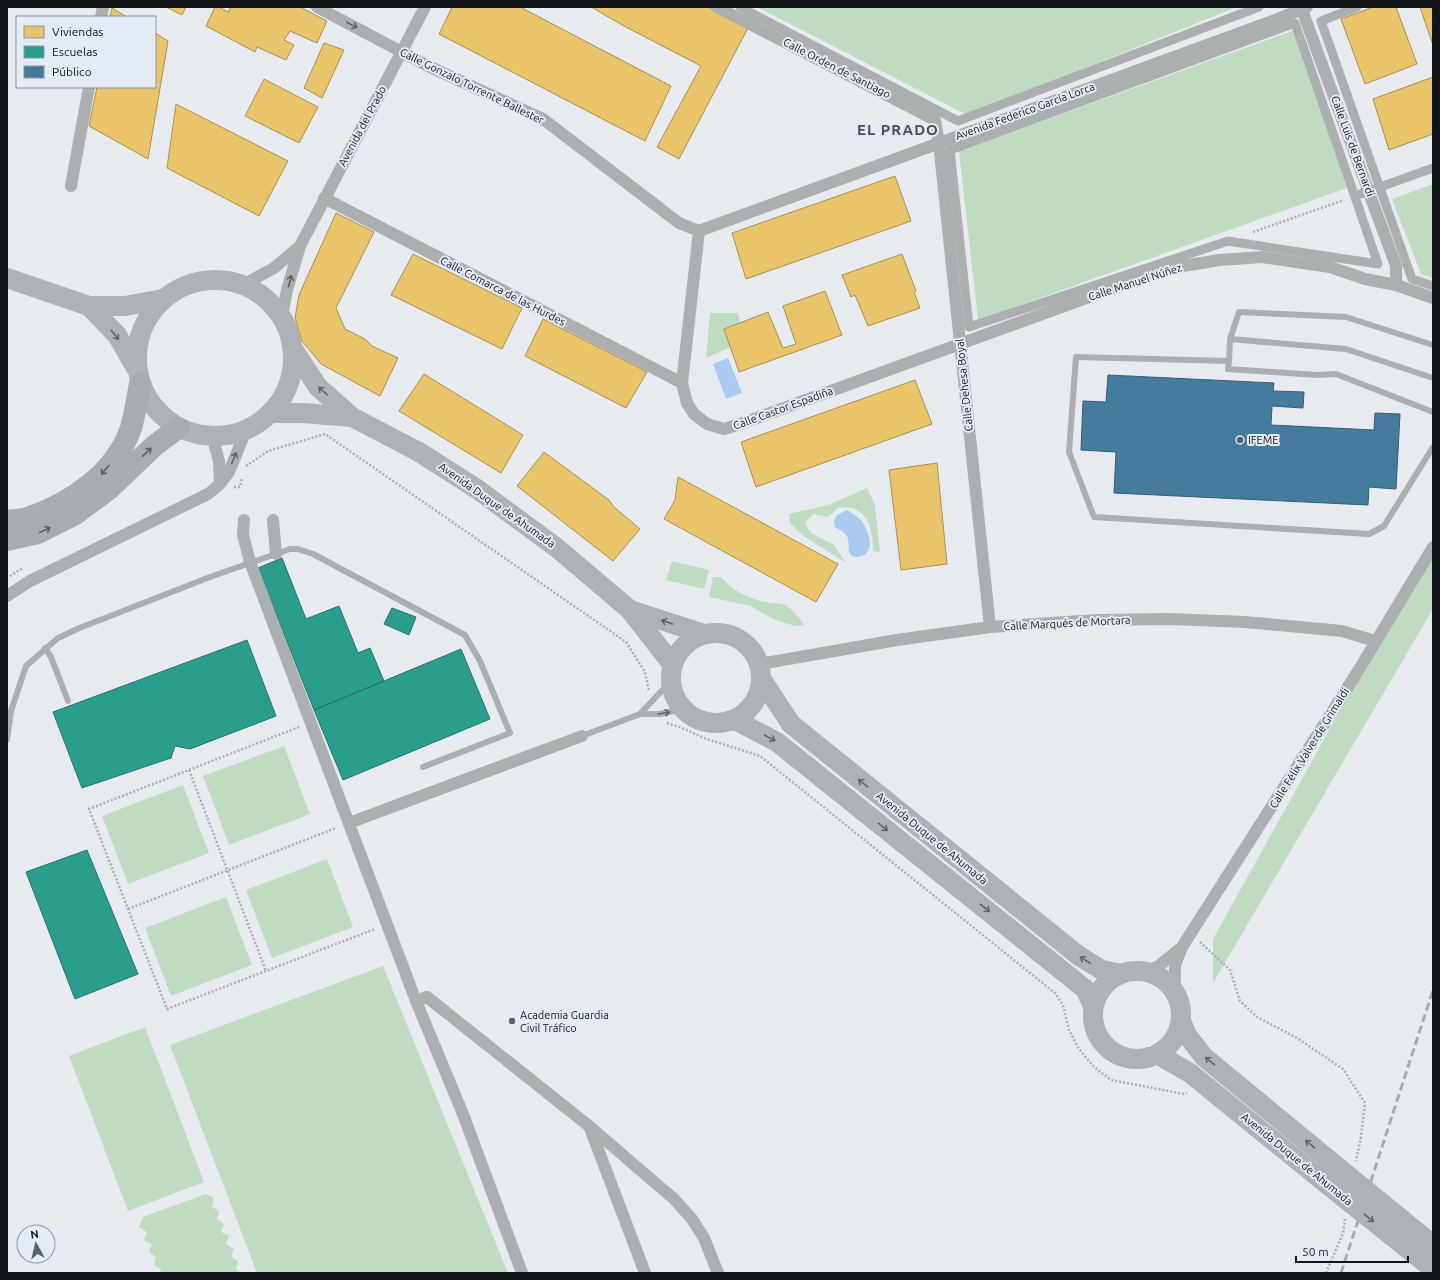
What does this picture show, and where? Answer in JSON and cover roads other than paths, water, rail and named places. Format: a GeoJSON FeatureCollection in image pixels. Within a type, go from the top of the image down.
{"type":"FeatureCollection","features":[{"type":"Feature","properties":{"kind":"highway"},"geometry":{"type":"LineString","coordinates":[[7,521],[27,519],[69,500],[100,476],[118,455],[130,429],[138,376]]}},
{"type":"Feature","properties":{"kind":"highway"},"geometry":{"type":"LineString","coordinates":[[7,540],[38,533],[74,516],[109,489],[154,446],[178,428]]}},
{"type":"Feature","properties":{"kind":"main road"},"geometry":{"type":"LineString","coordinates":[[7,278],[89,306],[125,306],[163,299]]}},
{"type":"Feature","properties":{"kind":"main road"},"geometry":{"type":"LineString","coordinates":[[89,306],[117,335],[138,376],[149,402],[162,417],[178,428],[201,436],[224,437],[250,429],[272,413],[285,394],[293,372],[293,349],[290,332],[282,316],[265,298],[243,285],[223,280],[201,281],[181,288],[163,299],[148,317],[139,338],[138,376]]}},
{"type":"Feature","properties":{"kind":"main road","name":"Avenida Duque de Ahumada"},"geometry":{"type":"LineString","coordinates":[[293,349],[318,387],[352,417],[419,452],[477,489],[557,548],[630,610],[672,673]]}},
{"type":"Feature","properties":{"kind":"main road","name":"Avenida Duque de Ahumada"},"geometry":{"type":"LineString","coordinates":[[272,413],[303,413],[352,417]]}},
{"type":"Feature","properties":{"kind":"main road","name":"Avenida Duque de Ahumada"},"geometry":{"type":"LineString","coordinates":[[630,610],[704,634]]}},
{"type":"Feature","properties":{"kind":"main road"},"geometry":{"type":"LineString","coordinates":[[721,633],[736,637],[752,649],[761,672],[758,698],[748,711],[736,720],[718,724],[703,722],[688,715],[675,699],[672,673],[680,651],[690,641],[704,634],[721,633]]}},
{"type":"Feature","properties":{"kind":"main road","name":"Avenida Duque de Ahumada"},"geometry":{"type":"LineString","coordinates":[[761,672],[791,724],[1078,956],[1102,970],[1121,974]]}},
{"type":"Feature","properties":{"kind":"main road","name":"Avenida Duque de Ahumada"},"geometry":{"type":"LineString","coordinates":[[736,720],[784,747],[1084,989],[1093,1006]]}},
{"type":"Feature","properties":{"kind":"main road"},"geometry":{"type":"LineString","coordinates":[[1136,971],[1147,972],[1158,976],[1168,983],[1175,992],[1181,1009],[1181,1021],[1173,1041],[1166,1049],[1157,1054],[1139,1059],[1129,1059],[1111,1051],[1098,1037],[1092,1017],[1093,1006],[1098,993],[1104,985],[1114,977],[1136,971]]}},
{"type":"Feature","properties":{"kind":"main road","name":"Avenida Duque de Ahumada"},"geometry":{"type":"LineString","coordinates":[[1181,1021],[1187,1035],[1204,1057],[1348,1168],[1433,1245]]}},
{"type":"Feature","properties":{"kind":"main road","name":"Avenida Duque de Ahumada"},"geometry":{"type":"LineString","coordinates":[[1157,1054],[1190,1073],[1433,1269]]}},
{"type":"Feature","properties":{"kind":"street","name":"Calle Gonzalo Torrente Ballester"},"geometry":{"type":"LineString","coordinates":[[317,7],[401,52],[543,119],[678,223],[698,231]]}},
{"type":"Feature","properties":{"kind":"street","name":"Avenida del Prado"},"geometry":{"type":"LineString","coordinates":[[282,316],[287,290],[300,246],[425,7]]}},
{"type":"Feature","properties":{"kind":"street","name":"Calle Orden de Santiago"},"geometry":{"type":"LineString","coordinates":[[717,7],[935,120],[939,143]]}},
{"type":"Feature","properties":{"kind":"street"},"geometry":{"type":"LineString","coordinates":[[740,7],[958,121],[1259,7]]}},
{"type":"Feature","properties":{"kind":"street"},"geometry":{"type":"LineString","coordinates":[[1356,7],[1322,21],[1375,189],[1412,280],[1433,286]]}},
{"type":"Feature","properties":{"kind":"street","name":"Avenida Federico García Lorca"},"geometry":{"type":"LineString","coordinates":[[698,231],[1303,8]]}},
{"type":"Feature","properties":{"kind":"street","name":"Calle Luis de Bernardi"},"geometry":{"type":"LineString","coordinates":[[1303,8],[1375,189],[1396,266],[1396,285]]}},
{"type":"Feature","properties":{"kind":"street"},"geometry":{"type":"LineString","coordinates":[[1295,23],[1355,196],[1378,264],[1228,241],[969,327],[950,150],[1295,23]]}},
{"type":"Feature","properties":{"kind":"street"},"geometry":{"type":"LineString","coordinates":[[71,186],[89,88]]}},
{"type":"Feature","properties":{"kind":"street","name":"Calle Dehesa Boyal"},"geometry":{"type":"LineString","coordinates":[[939,143],[990,627]]}},
{"type":"Feature","properties":{"kind":"street"},"geometry":{"type":"LineString","coordinates":[[1355,196],[1433,168]]}},
{"type":"Feature","properties":{"kind":"street","name":"Calle Comarca de las Hurdes"},"geometry":{"type":"LineString","coordinates":[[324,198],[682,383]]}},
{"type":"Feature","properties":{"kind":"street","name":"Calle Castor Espadiña"},"geometry":{"type":"LineString","coordinates":[[698,231],[682,383],[687,403],[694,414],[707,424],[724,429],[740,424],[960,344]]}},
{"type":"Feature","properties":{"kind":"street","name":"Avenida del Prado"},"geometry":{"type":"LineString","coordinates":[[243,285],[274,268],[300,246]]}},
{"type":"Feature","properties":{"kind":"street","name":"Calle Manuel Núñez"},"geometry":{"type":"LineString","coordinates":[[960,344],[1147,276],[1183,266],[1220,260],[1262,257],[1330,267],[1365,279],[1396,285],[1433,298]]}},
{"type":"Feature","properties":{"kind":"street"},"geometry":{"type":"LineString","coordinates":[[7,596],[30,581],[208,494],[220,484],[229,472],[246,430]]}},
{"type":"Feature","properties":{"kind":"street"},"geometry":{"type":"LineString","coordinates":[[212,436],[219,461],[220,484]]}},
{"type":"Feature","properties":{"kind":"street"},"geometry":{"type":"LineString","coordinates":[[244,520],[243,535],[250,562],[416,1001],[463,1114],[522,1273]]}},
{"type":"Feature","properties":{"kind":"street"},"geometry":{"type":"LineString","coordinates":[[273,520],[276,554]]}},
{"type":"Feature","properties":{"kind":"street","name":"Calle Félix Valverde Grimaldi"},"geometry":{"type":"LineString","coordinates":[[1175,992],[1175,966],[1182,947],[1433,547]]}},
{"type":"Feature","properties":{"kind":"street","name":"Calle Marqués de Mortara"},"geometry":{"type":"LineString","coordinates":[[761,672],[897,640],[990,627],[1097,620],[1169,619],[1245,622],[1342,631],[1375,641]]}},
{"type":"Feature","properties":{"kind":"street"},"geometry":{"type":"LineString","coordinates":[[350,824],[582,736]]}},
{"type":"Feature","properties":{"kind":"street","name":"Calle Félix Valverde Grimaldi"},"geometry":{"type":"LineString","coordinates":[[1147,972],[1182,947]]}},
{"type":"Feature","properties":{"kind":"street"},"geometry":{"type":"LineString","coordinates":[[416,1001],[427,997],[589,1126],[674,1199],[692,1219],[704,1238],[718,1273]]}},
{"type":"Feature","properties":{"kind":"street"},"geometry":{"type":"LineString","coordinates":[[589,1126],[645,1273]]}},
{"type":"Feature","properties":{"kind":"lane"},"geometry":{"type":"LineString","coordinates":[[1433,345],[1346,317],[1239,312],[1230,339],[1228,369],[1316,375],[1336,374],[1433,412]]}},
{"type":"Feature","properties":{"kind":"lane"},"geometry":{"type":"LineString","coordinates":[[1230,339],[1346,348],[1433,378]]}},
{"type":"Feature","properties":{"kind":"lane"},"geometry":{"type":"LineString","coordinates":[[1229,361],[1076,357],[1069,452],[1094,517],[1369,534],[1384,526],[1433,447]]}},
{"type":"Feature","properties":{"kind":"lane"},"geometry":{"type":"LineString","coordinates":[[7,740],[11,711],[26,666],[58,638],[210,576],[290,549],[298,549],[313,554],[466,635],[480,661],[510,733],[423,767]]}},
{"type":"Feature","properties":{"kind":"lane"},"geometry":{"type":"LineString","coordinates":[[45,648],[51,657],[68,701]]}},
{"type":"Feature","properties":{"kind":"lane"},"geometry":{"type":"LineString","coordinates":[[640,714],[653,700],[672,673]]}},
{"type":"Feature","properties":{"kind":"lane"},"geometry":{"type":"LineString","coordinates":[[582,736],[640,714],[660,714],[684,709]]}},
{"type":"Feature","properties":{"kind":"water"},"geometry":{"type":"Polygon","coordinates":[[[728,358],[742,393],[726,399],[713,364],[728,358]]]}},
{"type":"Feature","properties":{"kind":"water"},"geometry":{"type":"Polygon","coordinates":[[[847,510],[860,519],[868,532],[870,543],[868,552],[858,557],[850,554],[847,536],[835,527],[834,521],[837,515],[847,510]]]}},
{"type":"Feature","properties":{"kind":"railway"},"geometry":{"type":"LineString","coordinates":[[1341,1273],[1433,990]]}},
{"type":"Feature","properties":{"kind":"place","name":"IFEME"},"geometry":{"type":"Point","coordinates":[1240,440]}},
{"type":"Feature","properties":{"kind":"place","name":"Academia Guardia Civil Tráfico"},"geometry":{"type":"Point","coordinates":[512,1021]}},
{"type":"Feature","properties":{"kind":"district","name":"EL PRADO"},"geometry":{"type":"Point","coordinates":[898,129]}}]}
